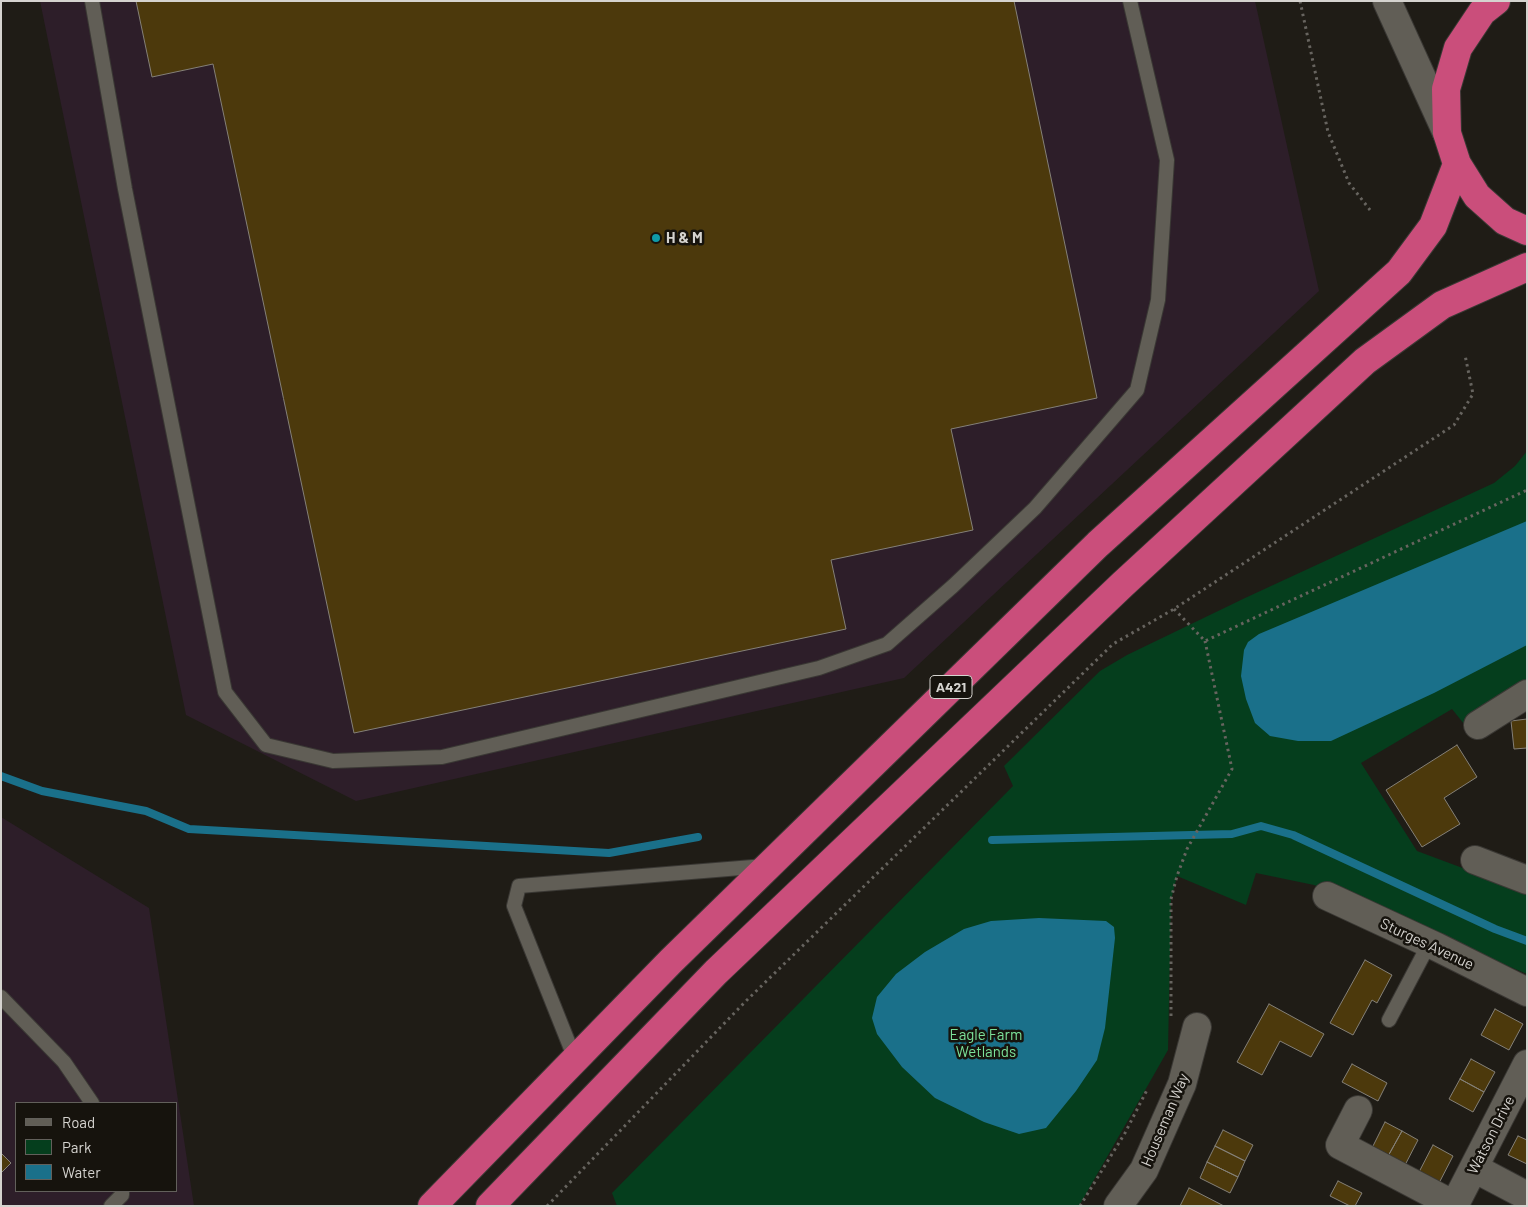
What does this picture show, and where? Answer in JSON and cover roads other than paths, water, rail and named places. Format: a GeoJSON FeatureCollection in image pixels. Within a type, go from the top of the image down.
{"type":"FeatureCollection","features":[{"type":"Feature","properties":{"kind":"highway"},"geometry":{"type":"LineString","coordinates":[[1496,1],[1482,12],[1458,48],[1446,89],[1447,133],[1457,164],[1477,196],[1505,221],[1527,231]]}},
{"type":"Feature","properties":{"kind":"highway","name":"A421"},"geometry":{"type":"LineString","coordinates":[[432,1206],[671,961],[1098,544],[1399,272],[1433,226],[1457,164]]}},
{"type":"Feature","properties":{"kind":"highway","name":"A421"},"geometry":{"type":"LineString","coordinates":[[490,1206],[716,972],[1123,584],[1365,361],[1442,305],[1527,267]]}},
{"type":"Feature","properties":{"kind":"street"},"geometry":{"type":"LineString","coordinates":[[1387,1],[1447,133]]}},
{"type":"Feature","properties":{"kind":"street"},"geometry":{"type":"LineString","coordinates":[[1478,725],[1527,694]]}},
{"type":"Feature","properties":{"kind":"street"},"geometry":{"type":"LineString","coordinates":[[1475,860],[1527,880]]}},
{"type":"Feature","properties":{"kind":"street","name":"Sturges Avenue"},"geometry":{"type":"LineString","coordinates":[[1327,896],[1527,992]]}},
{"type":"Feature","properties":{"kind":"street","name":"Houseman Way"},"geometry":{"type":"LineString","coordinates":[[1118,1206],[1144,1170],[1182,1084],[1197,1027]]}},
{"type":"Feature","properties":{"kind":"street","name":"Watson Drive"},"geometry":{"type":"LineString","coordinates":[[1454,1206],[1527,1064]]}},
{"type":"Feature","properties":{"kind":"street"},"geometry":{"type":"LineString","coordinates":[[1358,1110],[1340,1145],[1454,1206]]}},
{"type":"Feature","properties":{"kind":"street"},"geometry":{"type":"LineString","coordinates":[[1474,1168],[1527,1196]]}},
{"type":"Feature","properties":{"kind":"lane"},"geometry":{"type":"LineString","coordinates":[[92,1],[125,188],[225,692],[266,744],[333,761],[442,757],[819,668],[887,644],[953,586],[1035,508],[1137,390],[1158,300],[1167,160],[1130,1]]}},
{"type":"Feature","properties":{"kind":"lane"},"geometry":{"type":"LineString","coordinates":[[575,1059],[514,906],[519,886],[769,865]]}},
{"type":"Feature","properties":{"kind":"lane"},"geometry":{"type":"LineString","coordinates":[[1389,1020],[1429,944]]}},
{"type":"Feature","properties":{"kind":"lane"},"geometry":{"type":"LineString","coordinates":[[1,997],[64,1062],[91,1102]]}},
{"type":"Feature","properties":{"kind":"lane"},"geometry":{"type":"LineString","coordinates":[[111,1206],[122,1195],[122,1192]]}},
{"type":"Feature","properties":{"kind":"water"},"geometry":{"type":"Polygon","coordinates":[[[1527,521],[1527,645],[1434,693],[1331,741],[1298,741],[1270,736],[1255,723],[1246,699],[1241,676],[1244,650],[1248,642],[1259,634],[1527,521]]]}},
{"type":"Feature","properties":{"kind":"water"},"geometry":{"type":"Polygon","coordinates":[[[1039,918],[1106,921],[1114,927],[1115,938],[1105,1028],[1097,1060],[1076,1091],[1046,1128],[1019,1134],[984,1122],[935,1098],[902,1067],[877,1034],[872,1018],[877,997],[896,974],[925,952],[964,929],[991,921],[1039,918]]]}},
{"type":"Feature","properties":{"kind":"waterway"},"geometry":{"type":"LineString","coordinates":[[1,776],[42,791],[146,811],[189,829],[609,853],[698,837]]}},
{"type":"Feature","properties":{"kind":"waterway"},"geometry":{"type":"LineString","coordinates":[[992,840],[1232,834],[1261,826],[1293,835],[1495,929],[1527,941]]}},
{"type":"Feature","properties":{"kind":"place","name":"H & M"},"geometry":{"type":"Point","coordinates":[656,238]}},
{"type":"Feature","properties":{"kind":"park label","name":"Eagle Farm Wetlands"},"geometry":{"type":"Point","coordinates":[986,1044]}}]}
